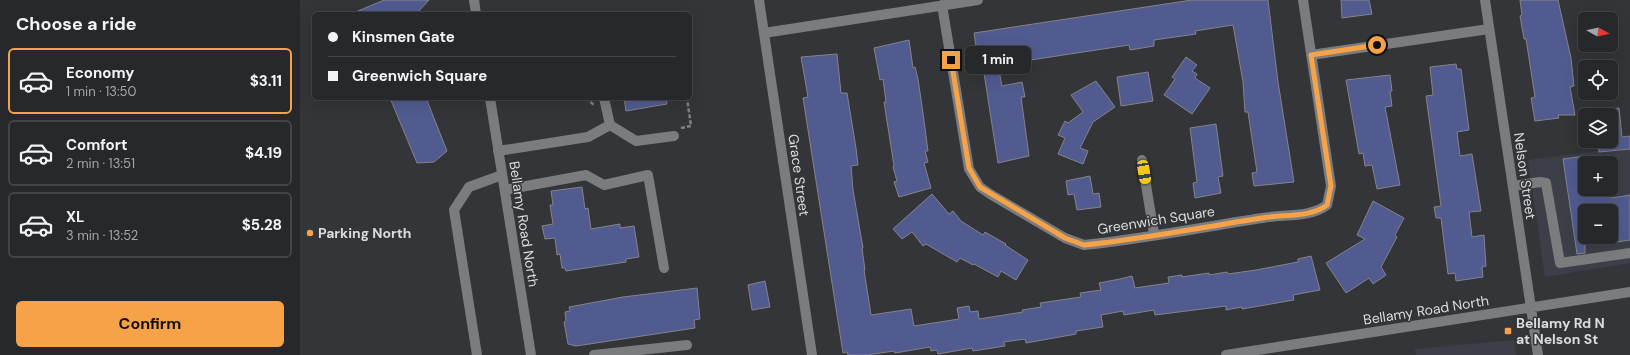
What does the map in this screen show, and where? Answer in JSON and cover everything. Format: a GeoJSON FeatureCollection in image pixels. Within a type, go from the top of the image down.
{"type":"FeatureCollection","features":[{"type":"Feature","properties":{"kind":"street"},"geometry":{"type":"LineString","coordinates":[[474,0],[476,12]]}},
{"type":"Feature","properties":{"kind":"street","name":"Grace Street"},"geometry":{"type":"LineString","coordinates":[[759,0],[812,355]]}},
{"type":"Feature","properties":{"kind":"street"},"geometry":{"type":"LineString","coordinates":[[764,33],[978,0]]}},
{"type":"Feature","properties":{"kind":"street","name":"Greenwich Square"},"geometry":{"type":"LineString","coordinates":[[942,5],[969,168],[980,187],[1065,238],[1084,245],[1273,216],[1305,214],[1320,211],[1327,205],[1331,186],[1303,0]]}},
{"type":"Feature","properties":{"kind":"street","name":"Nelson Street"},"geometry":{"type":"LineString","coordinates":[[1485,0],[1538,355]]}},
{"type":"Feature","properties":{"kind":"street"},"geometry":{"type":"LineString","coordinates":[[1311,55],[1489,29]]}},
{"type":"Feature","properties":{"kind":"street","name":"Bellamy Road North"},"geometry":{"type":"LineString","coordinates":[[490,100],[531,355]]}},
{"type":"Feature","properties":{"kind":"street"},"geometry":{"type":"LineString","coordinates":[[604,100],[610,125],[636,141],[676,133]]}},
{"type":"Feature","properties":{"kind":"street"},"geometry":{"type":"LineString","coordinates":[[498,151],[588,137],[610,125]]}},
{"type":"Feature","properties":{"kind":"street"},"geometry":{"type":"LineString","coordinates":[[1142,160],[1154,234]]}},
{"type":"Feature","properties":{"kind":"street"},"geometry":{"type":"LineString","coordinates":[[477,355],[454,210],[469,187],[502,175]]}},
{"type":"Feature","properties":{"kind":"street"},"geometry":{"type":"LineString","coordinates":[[505,190],[586,175],[604,185],[648,175],[664,268]]}},
{"type":"Feature","properties":{"kind":"street"},"geometry":{"type":"LineString","coordinates":[[1513,186],[1540,182],[1546,183],[1560,263],[1630,254]]}},
{"type":"Feature","properties":{"kind":"street","name":"Bellamy Road North"},"geometry":{"type":"LineString","coordinates":[[1226,355],[1630,292]]}},
{"type":"Feature","properties":{"kind":"street"},"geometry":{"type":"LineString","coordinates":[[594,355],[687,345]]}},
{"type":"Feature","properties":{"kind":"path"},"geometry":{"type":"LineString","coordinates":[[588,100],[594,105],[594,112]]}},
{"type":"Feature","properties":{"kind":"path"},"geometry":{"type":"LineString","coordinates":[[676,133],[691,126],[687,100]]}},
{"type":"Feature","properties":{"kind":"shaded area"},"geometry":{"type":"Polygon","coordinates":[[[1630,147],[1630,263],[1545,277],[1528,160],[1630,147]]]}},
{"type":"Feature","properties":{"kind":"shaded area"},"geometry":{"type":"Polygon","coordinates":[[[1514,340],[1516,355],[1416,355],[1415,349],[1514,340]]]}},
{"type":"Feature","properties":{"kind":"building"},"geometry":{"type":"Polygon","coordinates":[[[384,0],[429,0],[418,12],[356,12],[384,0]]]}},
{"type":"Feature","properties":{"kind":"building"},"geometry":{"type":"Polygon","coordinates":[[[1192,0],[1268,0],[1278,82],[1294,182],[1254,186],[1252,173],[1257,172],[1248,112],[1245,112],[1243,82],[1233,25],[1195,31],[1196,34],[1154,40],[1154,46],[1130,50],[1129,45],[998,65],[1002,86],[1022,82],[1025,97],[1021,97],[1029,156],[998,163],[983,67],[982,68],[978,45],[976,46],[974,33],[1192,0]]]}},
{"type":"Feature","properties":{"kind":"building"},"geometry":{"type":"Polygon","coordinates":[[[1341,0],[1369,0],[1372,14],[1342,18],[1341,0]]]}},
{"type":"Feature","properties":{"kind":"building"},"geometry":{"type":"Polygon","coordinates":[[[1520,0],[1558,0],[1571,58],[1574,86],[1570,87],[1575,115],[1558,115],[1559,118],[1535,121],[1531,98],[1535,97],[1526,39],[1524,39],[1520,16],[1522,15],[1520,0]]]}},
{"type":"Feature","properties":{"kind":"building"},"geometry":{"type":"Polygon","coordinates":[[[909,40],[913,68],[915,67],[918,79],[928,151],[925,151],[928,162],[924,163],[931,188],[899,197],[894,182],[897,181],[893,167],[884,102],[886,102],[883,79],[880,80],[874,48],[909,40]]]}},
{"type":"Feature","properties":{"kind":"building"},"geometry":{"type":"Polygon","coordinates":[[[837,54],[841,93],[847,93],[856,148],[858,165],[851,166],[853,190],[863,248],[864,270],[871,315],[911,309],[914,326],[959,319],[957,308],[969,306],[970,312],[978,311],[979,319],[1023,312],[1022,310],[1041,307],[1040,303],[1081,297],[1080,293],[1101,290],[1099,283],[1132,276],[1135,288],[1169,283],[1168,277],[1182,275],[1182,277],[1209,273],[1209,275],[1227,272],[1228,274],[1256,270],[1298,262],[1298,259],[1311,256],[1320,290],[1293,295],[1294,300],[1242,309],[1242,307],[1226,310],[1226,306],[1155,315],[1154,310],[1124,315],[1123,311],[1101,315],[1103,327],[1076,331],[1076,334],[1026,343],[1025,339],[1004,342],[1005,346],[973,351],[972,348],[938,354],[937,350],[931,351],[930,347],[895,353],[894,351],[867,355],[848,355],[847,352],[843,353],[803,98],[808,97],[801,57],[837,54]]]}},
{"type":"Feature","properties":{"kind":"building"},"geometry":{"type":"Polygon","coordinates":[[[1186,57],[1197,65],[1192,71],[1197,74],[1195,78],[1210,88],[1192,114],[1164,95],[1175,79],[1172,77],[1186,57]]]}},
{"type":"Feature","properties":{"kind":"building"},"geometry":{"type":"Polygon","coordinates":[[[1456,64],[1457,69],[1461,69],[1469,130],[1457,132],[1460,156],[1472,154],[1481,211],[1469,212],[1472,237],[1484,235],[1486,266],[1482,267],[1483,277],[1456,281],[1455,273],[1448,274],[1441,218],[1436,218],[1434,207],[1441,206],[1426,96],[1433,95],[1430,67],[1456,64]]]}},
{"type":"Feature","properties":{"kind":"building"},"geometry":{"type":"Polygon","coordinates":[[[1148,72],[1153,101],[1121,106],[1117,77],[1148,72]]]}},
{"type":"Feature","properties":{"kind":"building"},"geometry":{"type":"Polygon","coordinates":[[[1390,75],[1392,106],[1385,107],[1400,185],[1377,189],[1372,165],[1365,166],[1363,153],[1359,154],[1346,80],[1390,75]]]}},
{"type":"Feature","properties":{"kind":"building"},"geometry":{"type":"Polygon","coordinates":[[[1096,81],[1115,107],[1093,122],[1080,148],[1088,151],[1083,164],[1058,154],[1065,138],[1058,135],[1065,121],[1068,123],[1083,112],[1071,95],[1096,81]]]}},
{"type":"Feature","properties":{"kind":"building"},"geometry":{"type":"Polygon","coordinates":[[[391,100],[427,100],[447,151],[434,162],[417,163],[391,100]]]}},
{"type":"Feature","properties":{"kind":"building"},"geometry":{"type":"Polygon","coordinates":[[[624,100],[666,100],[667,104],[626,111],[624,100]]]}},
{"type":"Feature","properties":{"kind":"building"},"geometry":{"type":"Polygon","coordinates":[[[1618,108],[1622,137],[1630,136],[1630,149],[1599,152],[1599,148],[1618,148],[1618,108]]]}},
{"type":"Feature","properties":{"kind":"building"},"geometry":{"type":"Polygon","coordinates":[[[1216,124],[1223,176],[1218,177],[1221,193],[1195,198],[1193,183],[1197,182],[1190,128],[1216,124]]]}},
{"type":"Feature","properties":{"kind":"building"},"geometry":{"type":"Polygon","coordinates":[[[1578,157],[1578,196],[1612,196],[1612,198],[1630,195],[1630,240],[1618,242],[1618,204],[1578,204],[1578,244],[1585,244],[1585,253],[1577,254],[1563,159],[1578,157]]]}},
{"type":"Feature","properties":{"kind":"building"},"geometry":{"type":"Polygon","coordinates":[[[1090,176],[1093,194],[1099,193],[1101,207],[1077,210],[1074,194],[1068,195],[1066,181],[1090,176]]]}},
{"type":"Feature","properties":{"kind":"building"},"geometry":{"type":"Polygon","coordinates":[[[582,187],[585,209],[588,208],[591,229],[620,224],[620,228],[634,226],[639,257],[626,259],[626,262],[566,271],[565,268],[562,268],[560,254],[557,255],[555,238],[545,239],[542,226],[553,224],[550,205],[553,205],[551,191],[582,187]]]}},
{"type":"Feature","properties":{"kind":"building"},"geometry":{"type":"Polygon","coordinates":[[[932,194],[949,214],[953,211],[961,221],[983,235],[985,232],[1006,244],[1005,245],[1028,260],[1016,280],[1001,271],[998,277],[960,258],[957,262],[926,244],[923,246],[912,232],[902,239],[893,229],[932,194]]]}},
{"type":"Feature","properties":{"kind":"building"},"geometry":{"type":"Polygon","coordinates":[[[1373,201],[1404,218],[1395,235],[1397,237],[1381,267],[1386,275],[1373,284],[1369,278],[1346,293],[1326,263],[1365,239],[1357,235],[1373,201]]]}},
{"type":"Feature","properties":{"kind":"building"},"geometry":{"type":"Polygon","coordinates":[[[765,281],[770,307],[752,310],[748,285],[765,281]]]}},
{"type":"Feature","properties":{"kind":"building"},"geometry":{"type":"Polygon","coordinates":[[[697,288],[700,319],[694,320],[695,328],[576,346],[568,344],[564,322],[566,321],[565,312],[570,311],[569,307],[623,297],[697,288]]]}},
{"type":"Feature","properties":{"kind":"place","name":"Parking North"},"geometry":{"type":"Point","coordinates":[310,233]}},
{"type":"Feature","properties":{"kind":"place","name":"Bellamy Rd N at Nelson St"},"geometry":{"type":"Point","coordinates":[1508,331]}},
{"type":"Feature","properties":{"kind":"route"},"geometry":{"type":"LineString","coordinates":[[951,60],[969,168],[980,187],[1065,238],[1084,245],[1107,243],[1154,234],[1273,216],[1305,214],[1320,211],[1327,205],[1331,186],[1311,55],[1377,45]]}}]}
